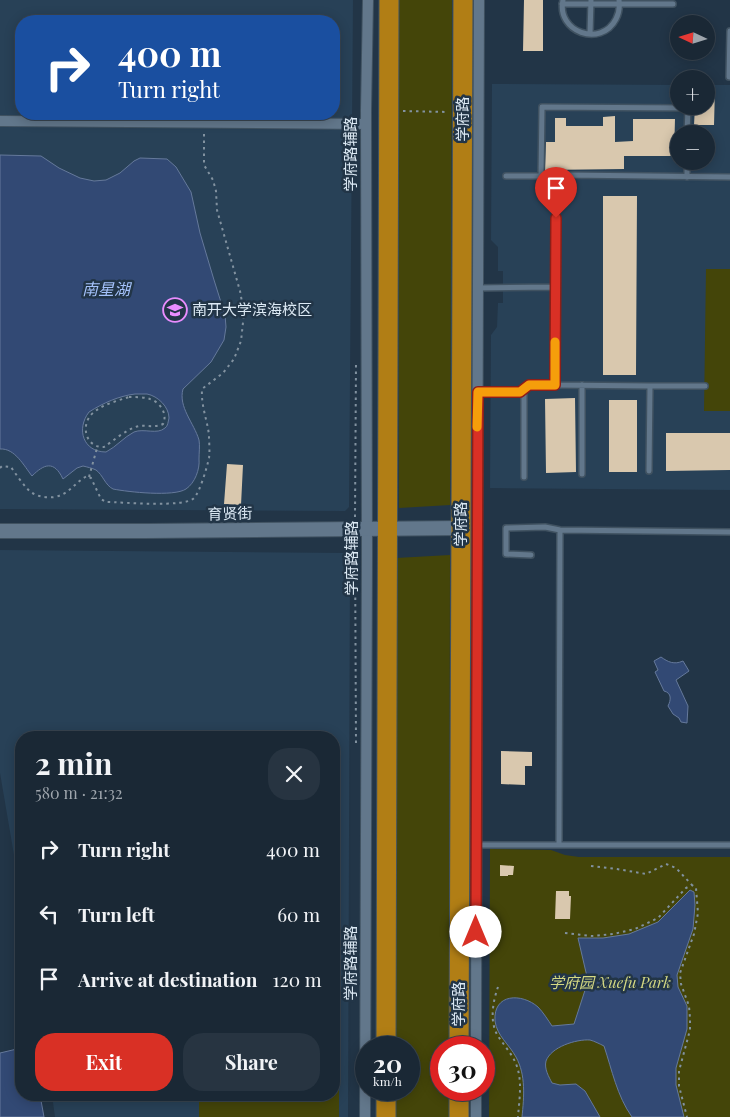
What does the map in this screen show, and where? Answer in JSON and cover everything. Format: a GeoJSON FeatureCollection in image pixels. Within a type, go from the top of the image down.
{"type":"FeatureCollection","features":[{"type":"Feature","properties":{"kind":"highway"},"geometry":{"type":"LineString","coordinates":[[386,1036],[389,0]]}},
{"type":"Feature","properties":{"kind":"highway","name":"学府路"},"geometry":{"type":"LineString","coordinates":[[459,1036],[463,0]]}},
{"type":"Feature","properties":{"kind":"highway"},"geometry":{"type":"LineString","coordinates":[[386,1101],[386,1117]]}},
{"type":"Feature","properties":{"kind":"highway"},"geometry":{"type":"LineString","coordinates":[[459,1101],[459,1117]]}},
{"type":"Feature","properties":{"kind":"street","name":"学府路辅路"},"geometry":{"type":"LineString","coordinates":[[365,1117],[361,529],[368,0]]}},
{"type":"Feature","properties":{"kind":"street"},"geometry":{"type":"LineString","coordinates":[[476,1036],[479,0]]}},
{"type":"Feature","properties":{"kind":"street"},"geometry":{"type":"LineString","coordinates":[[0,121],[366,124]]}},
{"type":"Feature","properties":{"kind":"street","name":"育贤街"},"geometry":{"type":"LineString","coordinates":[[0,531],[146,532],[461,528]]}},
{"type":"Feature","properties":{"kind":"street"},"geometry":{"type":"LineString","coordinates":[[476,1101],[476,1117]]}},
{"type":"Feature","properties":{"kind":"lane"},"geometry":{"type":"LineString","coordinates":[[619,2],[618,14],[614,22],[608,29],[599,33],[581,33],[567,22],[563,14],[562,2],[619,2],[674,4]]}},
{"type":"Feature","properties":{"kind":"lane"},"geometry":{"type":"LineString","coordinates":[[590,34],[591,2]]}},
{"type":"Feature","properties":{"kind":"lane"},"geometry":{"type":"LineString","coordinates":[[730,31],[730,77]]}},
{"type":"Feature","properties":{"kind":"lane"},"geometry":{"type":"LineString","coordinates":[[541,176],[542,108],[688,108],[688,125]]}},
{"type":"Feature","properties":{"kind":"lane"},"geometry":{"type":"LineString","coordinates":[[687,170],[687,176]]}},
{"type":"Feature","properties":{"kind":"lane"},"geometry":{"type":"LineString","coordinates":[[506,176],[730,177]]}},
{"type":"Feature","properties":{"kind":"lane"},"geometry":{"type":"LineString","coordinates":[[555,385],[556,183],[561,176]]}},
{"type":"Feature","properties":{"kind":"lane"},"geometry":{"type":"LineString","coordinates":[[478,288],[555,288]]}},
{"type":"Feature","properties":{"kind":"lane"},"geometry":{"type":"LineString","coordinates":[[478,392],[520,392],[529,385],[704,386]]}},
{"type":"Feature","properties":{"kind":"lane"},"geometry":{"type":"LineString","coordinates":[[582,385],[582,474]]}},
{"type":"Feature","properties":{"kind":"lane"},"geometry":{"type":"LineString","coordinates":[[649,471],[650,386]]}},
{"type":"Feature","properties":{"kind":"lane"},"geometry":{"type":"LineString","coordinates":[[520,392],[524,395],[524,477]]}},
{"type":"Feature","properties":{"kind":"lane"},"geometry":{"type":"LineString","coordinates":[[531,555],[506,554],[506,528],[545,527],[560,530],[730,532]]}},
{"type":"Feature","properties":{"kind":"lane"},"geometry":{"type":"LineString","coordinates":[[559,845],[560,530]]}},
{"type":"Feature","properties":{"kind":"lane"},"geometry":{"type":"LineString","coordinates":[[477,846],[730,845]]}},
{"type":"Feature","properties":{"kind":"path"},"geometry":{"type":"LineString","coordinates":[[389,111],[462,112]]}},
{"type":"Feature","properties":{"kind":"path"},"geometry":{"type":"LineString","coordinates":[[89,476],[101,499],[106,502],[175,504],[188,502],[194,498],[200,487],[209,458],[208,434],[201,400],[202,389],[223,373],[234,359],[241,341],[244,313],[240,290],[217,210],[216,191],[213,180],[204,165],[204,123]]}},
{"type":"Feature","properties":{"kind":"path"},"geometry":{"type":"LineString","coordinates":[[356,361],[361,529],[356,747]]}},
{"type":"Feature","properties":{"kind":"path"},"geometry":{"type":"LineString","coordinates":[[130,397],[151,399],[161,407],[165,416],[163,424],[138,426],[129,430],[104,448],[97,448],[90,442],[86,434],[87,422],[90,416],[100,408],[130,397]]}},
{"type":"Feature","properties":{"kind":"path"},"geometry":{"type":"LineString","coordinates":[[89,476],[97,448]]}},
{"type":"Feature","properties":{"kind":"path"},"geometry":{"type":"LineString","coordinates":[[0,468],[2,466],[11,467],[30,492],[46,498],[61,495],[72,488],[80,479],[89,476]]}},
{"type":"Feature","properties":{"kind":"path"},"geometry":{"type":"LineString","coordinates":[[591,866],[617,868],[646,874],[666,864],[676,868],[696,888],[698,913],[694,934],[680,973],[681,984],[689,1006],[690,1018],[690,1030],[679,1071],[679,1086],[687,1117]]}},
{"type":"Feature","properties":{"kind":"path"},"geometry":{"type":"LineString","coordinates":[[564,933],[592,936],[635,929],[658,918],[686,888],[692,885]]}},
{"type":"Feature","properties":{"kind":"path"},"geometry":{"type":"LineString","coordinates":[[498,987],[493,1022],[496,1034],[509,1050],[518,1069],[520,1094],[518,1117]]}},
{"type":"Feature","properties":{"kind":"shaded area","name":"南开大学滨海校区"},"geometry":{"type":"Polygon","coordinates":[[[0,0],[353,0],[349,507],[345,511],[0,509],[0,0]]]}},
{"type":"Feature","properties":{"kind":"shaded area"},"geometry":{"type":"Polygon","coordinates":[[[492,84],[670,85],[670,115],[715,115],[715,85],[730,85],[730,490],[490,488],[491,335],[497,327],[498,303],[503,303],[503,271],[498,271],[498,247],[491,240],[492,84]]]}},
{"type":"Feature","properties":{"kind":"shaded area"},"geometry":{"type":"Polygon","coordinates":[[[0,550],[345,553],[350,558],[348,1117],[55,1117],[53,1101],[340,1101],[340,731],[15,731],[15,861],[0,773],[0,550]]]}},
{"type":"Feature","properties":{"kind":"green space"},"geometry":{"type":"Polygon","coordinates":[[[398,0],[452,0],[450,505],[399,508],[398,0]]]}},
{"type":"Feature","properties":{"kind":"green space"},"geometry":{"type":"Polygon","coordinates":[[[706,269],[730,269],[730,411],[704,411],[706,269]]]}},
{"type":"Feature","properties":{"kind":"green space"},"geometry":{"type":"Polygon","coordinates":[[[450,555],[449,1036],[430,1036],[430,1101],[449,1101],[449,1117],[394,1117],[394,1101],[420,1101],[420,1036],[394,1036],[396,558],[450,555]]]}},
{"type":"Feature","properties":{"kind":"green space","name":"学府园 Xuefu Park"},"geometry":{"type":"Polygon","coordinates":[[[490,849],[551,850],[579,857],[730,857],[730,1117],[489,1117],[489,1101],[495,1101],[495,1036],[489,1036],[490,849]]]}},
{"type":"Feature","properties":{"kind":"green space"},"geometry":{"type":"Polygon","coordinates":[[[199,1101],[339,1101],[339,1117],[199,1117],[199,1101]]]}},
{"type":"Feature","properties":{"kind":"water","name":"南星湖"},"geometry":{"type":"Polygon","coordinates":[[[0,155],[41,156],[59,168],[80,178],[94,181],[106,180],[120,173],[140,158],[167,159],[176,167],[191,192],[200,233],[225,315],[224,340],[211,362],[183,389],[182,396],[185,409],[199,442],[199,467],[194,480],[186,489],[172,493],[113,489],[96,470],[83,466],[77,468],[63,479],[56,469],[49,466],[32,476],[15,454],[5,449],[0,449],[0,155]],[[136,394],[111,400],[89,412],[83,425],[84,438],[87,444],[98,451],[106,452],[134,432],[158,431],[166,427],[169,414],[162,403],[151,395],[136,394]]]}},
{"type":"Feature","properties":{"kind":"water"},"geometry":{"type":"Polygon","coordinates":[[[661,657],[671,662],[683,661],[689,671],[676,680],[688,706],[687,723],[681,722],[668,706],[670,695],[664,691],[655,672],[658,670],[654,661],[661,657]]]}},
{"type":"Feature","properties":{"kind":"water"},"geometry":{"type":"Polygon","coordinates":[[[690,890],[694,892],[695,905],[693,929],[677,975],[678,987],[687,1006],[687,1029],[676,1068],[676,1085],[684,1117],[632,1117],[619,1092],[604,1046],[590,1040],[584,1040],[565,1045],[553,1052],[546,1061],[547,1073],[552,1083],[560,1085],[576,1084],[585,1091],[600,1117],[522,1117],[523,1079],[516,1057],[496,1026],[496,1012],[499,1005],[510,998],[524,999],[538,1007],[552,1026],[574,1024],[588,981],[578,938],[603,938],[629,934],[658,922],[690,890]]]}},
{"type":"Feature","properties":{"kind":"water"},"geometry":{"type":"Polygon","coordinates":[[[15,1049],[15,1101],[41,1101],[44,1117],[0,1117],[0,1053],[15,1049]]]}},
{"type":"Feature","properties":{"kind":"building"},"geometry":{"type":"Polygon","coordinates":[[[524,0],[543,0],[543,51],[523,51],[524,0]]]}},
{"type":"Feature","properties":{"kind":"building"},"geometry":{"type":"Polygon","coordinates":[[[695,115],[714,115],[714,125],[694,125],[695,115]]]}},
{"type":"Feature","properties":{"kind":"building"},"geometry":{"type":"Polygon","coordinates":[[[615,116],[615,142],[633,141],[633,119],[675,119],[675,125],[670,125],[670,156],[624,156],[624,169],[545,170],[546,142],[555,142],[555,118],[566,118],[566,126],[603,126],[603,117],[615,116]]]}},
{"type":"Feature","properties":{"kind":"building"},"geometry":{"type":"Polygon","coordinates":[[[603,196],[637,196],[636,375],[603,375],[603,196]]]}},
{"type":"Feature","properties":{"kind":"building"},"geometry":{"type":"Polygon","coordinates":[[[575,398],[576,472],[546,473],[545,399],[575,398]]]}},
{"type":"Feature","properties":{"kind":"building"},"geometry":{"type":"Polygon","coordinates":[[[609,400],[637,400],[637,472],[609,472],[609,400]]]}},
{"type":"Feature","properties":{"kind":"building"},"geometry":{"type":"Polygon","coordinates":[[[666,433],[730,433],[730,470],[666,471],[666,433]]]}},
{"type":"Feature","properties":{"kind":"building"},"geometry":{"type":"Polygon","coordinates":[[[227,464],[243,465],[241,505],[224,504],[227,464]]]}},
{"type":"Feature","properties":{"kind":"building"},"geometry":{"type":"Polygon","coordinates":[[[501,751],[532,752],[532,766],[525,766],[525,785],[501,784],[501,751]]]}},
{"type":"Feature","properties":{"kind":"building"},"geometry":{"type":"Polygon","coordinates":[[[500,865],[514,866],[513,875],[500,876],[500,865]]]}},
{"type":"Feature","properties":{"kind":"building"},"geometry":{"type":"Polygon","coordinates":[[[556,891],[569,891],[569,896],[571,896],[570,919],[555,919],[556,891]]]}},
{"type":"Feature","properties":{"kind":"slow traffic"},"geometry":{"type":"LineString","coordinates":[[477,427],[478,392],[520,392],[529,385],[555,385],[555,342]]}},
{"type":"Feature","properties":{"kind":"place","name":"南开大学滨海校区"},"geometry":{"type":"Point","coordinates":[175,310]}},
{"type":"Feature","properties":{"kind":"route"},"geometry":{"type":"LineString","coordinates":[[476,932],[478,392],[520,392],[529,385],[555,385],[556,218]]}}]}
